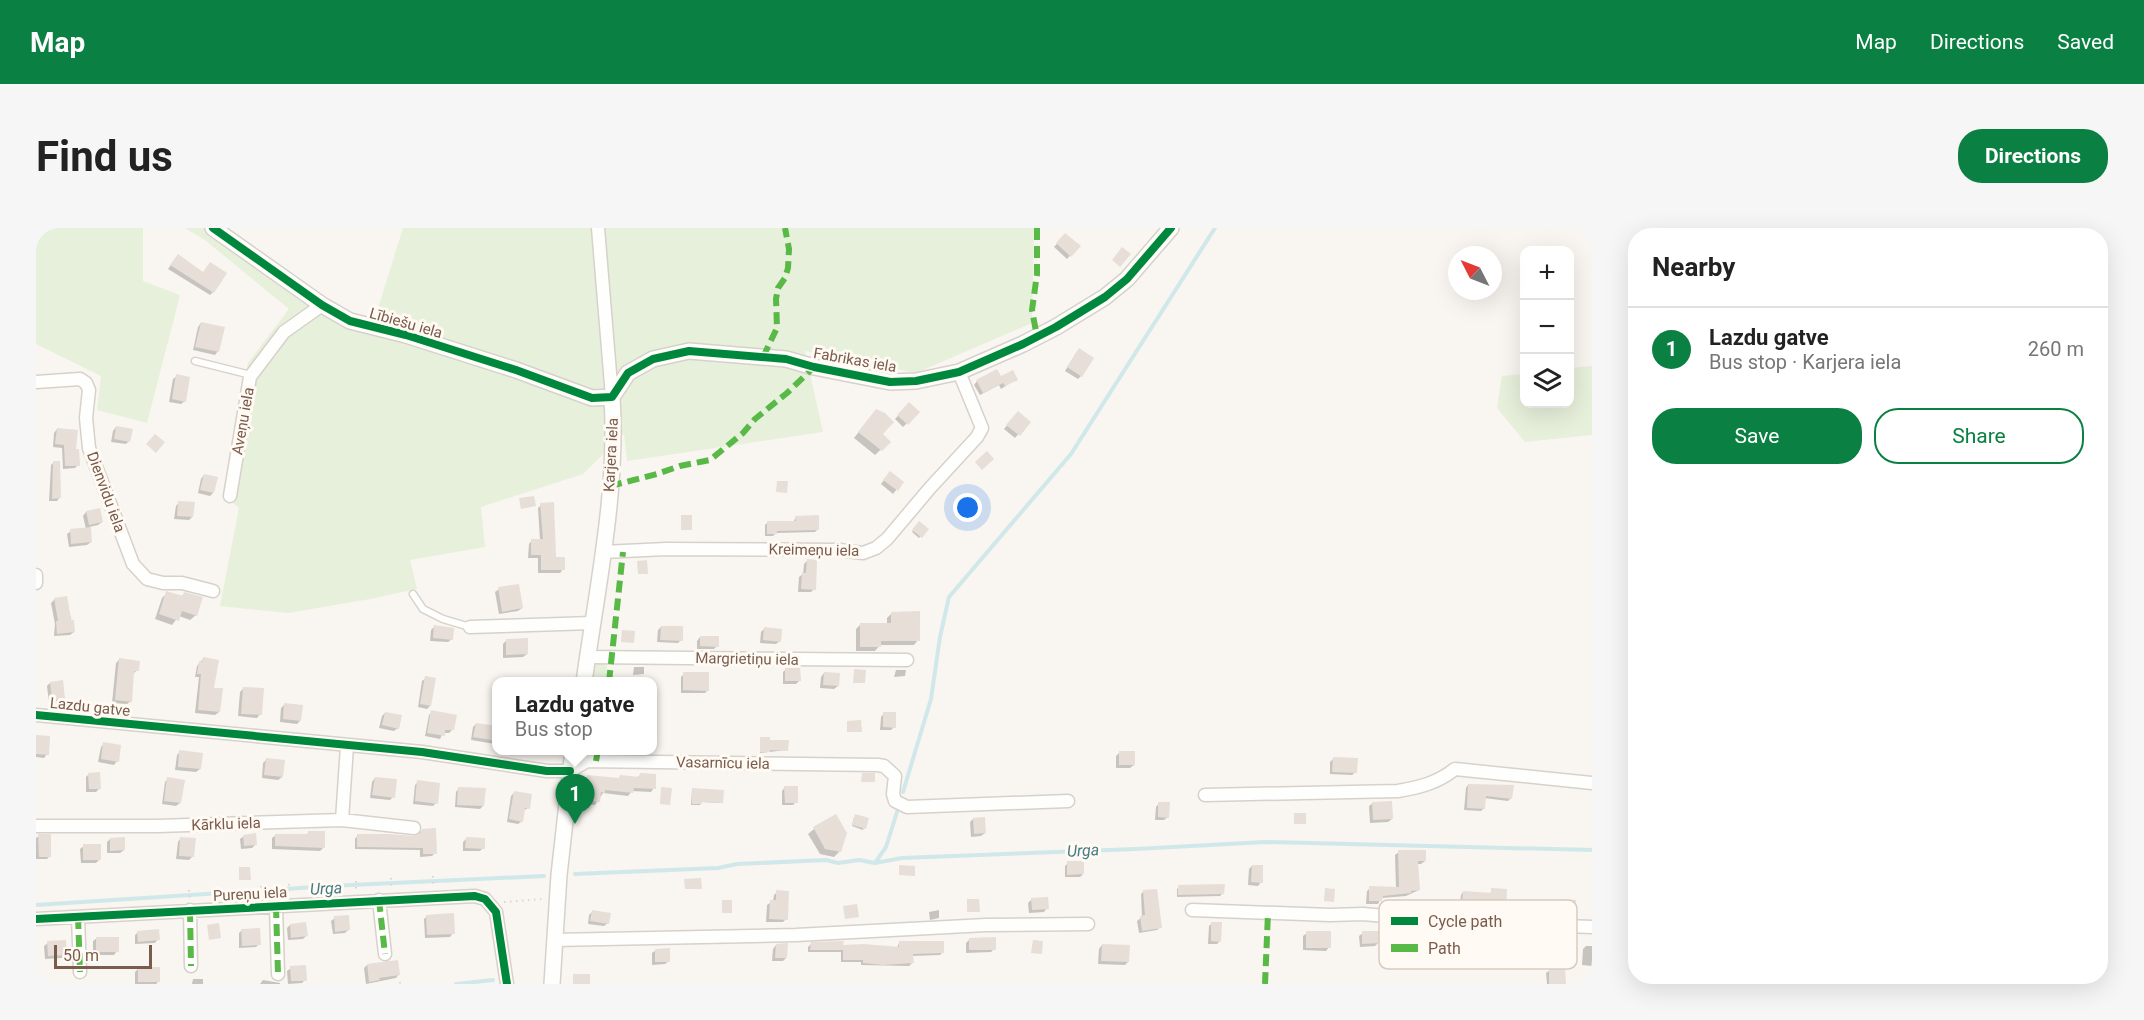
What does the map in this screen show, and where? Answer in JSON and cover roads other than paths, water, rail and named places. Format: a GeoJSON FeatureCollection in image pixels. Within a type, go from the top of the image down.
{"type":"FeatureCollection","features":[{"type":"Feature","properties":{"kind":"street","name":"Lībiešu iela"},"geometry":{"type":"LineString","coordinates":[[213,228],[322,305],[350,321],[406,335],[516,370],[592,398],[612,397]]}},
{"type":"Feature","properties":{"kind":"street","name":"Karjera iela"},"geometry":{"type":"LineString","coordinates":[[584,677],[603,552],[614,430],[598,228]]}},
{"type":"Feature","properties":{"kind":"street","name":"Fabrikas iela"},"geometry":{"type":"LineString","coordinates":[[612,397],[628,373],[636,368],[653,359],[689,351],[786,359],[890,382],[916,381],[959,372],[1023,344],[1105,297],[1127,279],[1171,228]]}},
{"type":"Feature","properties":{"kind":"street","name":"Aveņu iela"},"geometry":{"type":"LineString","coordinates":[[230,496],[251,375],[284,332],[322,305]]}},
{"type":"Feature","properties":{"kind":"street","name":"Kreimeņu iela"},"geometry":{"type":"LineString","coordinates":[[603,552],[666,549],[839,550],[863,553],[876,548],[977,437],[982,428],[959,372]]}},
{"type":"Feature","properties":{"kind":"street","name":"Dienvidu iela"},"geometry":{"type":"LineString","coordinates":[[36,382],[81,379],[89,390],[86,418],[89,448],[133,564],[147,579],[163,583],[182,583],[213,591]]}},
{"type":"Feature","properties":{"kind":"street"},"geometry":{"type":"LineString","coordinates":[[36,575],[36,583]]}},
{"type":"Feature","properties":{"kind":"street"},"geometry":{"type":"LineString","coordinates":[[470,627],[592,623]]}},
{"type":"Feature","properties":{"kind":"street","name":"Margrietiņu iela"},"geometry":{"type":"LineString","coordinates":[[587,657],[906,660]]}},
{"type":"Feature","properties":{"kind":"street","name":"Lazdu gatve"},"geometry":{"type":"LineString","coordinates":[[36,714],[422,752],[547,771],[570,771]]}},
{"type":"Feature","properties":{"kind":"street"},"geometry":{"type":"LineString","coordinates":[[342,820],[347,746]]}},
{"type":"Feature","properties":{"kind":"street"},"geometry":{"type":"LineString","coordinates":[[552,984],[554,940],[572,755]]}},
{"type":"Feature","properties":{"kind":"street","name":"Vasarnīcu iela"},"geometry":{"type":"LineString","coordinates":[[570,771],[587,761],[878,765],[884,766],[895,776],[893,794],[895,801],[907,807],[1068,801]]}},
{"type":"Feature","properties":{"kind":"street"},"geometry":{"type":"LineString","coordinates":[[1205,795],[1398,791],[1426,787],[1455,769],[1592,783]]}},
{"type":"Feature","properties":{"kind":"street","name":"Kārklu iela"},"geometry":{"type":"LineString","coordinates":[[36,826],[158,826],[342,820],[414,828]]}},
{"type":"Feature","properties":{"kind":"street","name":"Pureņu iela"},"geometry":{"type":"LineString","coordinates":[[36,919],[190,906],[276,906],[465,896],[485,899],[493,906],[499,923],[507,984]]}},
{"type":"Feature","properties":{"kind":"street"},"geometry":{"type":"LineString","coordinates":[[380,900],[385,954]]}},
{"type":"Feature","properties":{"kind":"street"},"geometry":{"type":"LineString","coordinates":[[190,906],[191,966]]}},
{"type":"Feature","properties":{"kind":"street"},"geometry":{"type":"LineString","coordinates":[[276,906],[278,974]]}},
{"type":"Feature","properties":{"kind":"street"},"geometry":{"type":"LineString","coordinates":[[1192,910],[1379,915]]}},
{"type":"Feature","properties":{"kind":"street"},"geometry":{"type":"LineString","coordinates":[[78,917],[80,972]]}},
{"type":"Feature","properties":{"kind":"street"},"geometry":{"type":"LineString","coordinates":[[554,940],[796,935],[986,926],[1088,924]]}},
{"type":"Feature","properties":{"kind":"street"},"geometry":{"type":"LineString","coordinates":[[1577,926],[1592,927]]}},
{"type":"Feature","properties":{"kind":"lane"},"geometry":{"type":"LineString","coordinates":[[195,361],[251,375]]}},
{"type":"Feature","properties":{"kind":"lane"},"geometry":{"type":"LineString","coordinates":[[412,594],[423,609],[443,619],[470,627]]}},
{"type":"Feature","properties":{"kind":"waterway"},"geometry":{"type":"LineString","coordinates":[[903,792],[931,699],[940,637],[949,597],[1071,454],[1215,228]]}},
{"type":"Feature","properties":{"kind":"waterway"},"geometry":{"type":"LineString","coordinates":[[875,863],[886,847],[897,812]]}},
{"type":"Feature","properties":{"kind":"waterway","name":"Urga"},"geometry":{"type":"LineString","coordinates":[[575,874],[718,868],[737,864],[826,860],[838,863],[859,860],[875,863],[902,858],[1265,842],[1592,850]]}},
{"type":"Feature","properties":{"kind":"waterway","name":"Urga"},"geometry":{"type":"LineString","coordinates":[[36,905],[330,886],[544,876]]}},
{"type":"Feature","properties":{"kind":"waterway"},"geometry":{"type":"LineString","coordinates":[[456,984],[493,980]]}},
{"type":"Feature","properties":{"kind":"place","name":"Lazdu gatve"},"geometry":{"type":"Point","coordinates":[575,824]}}]}
